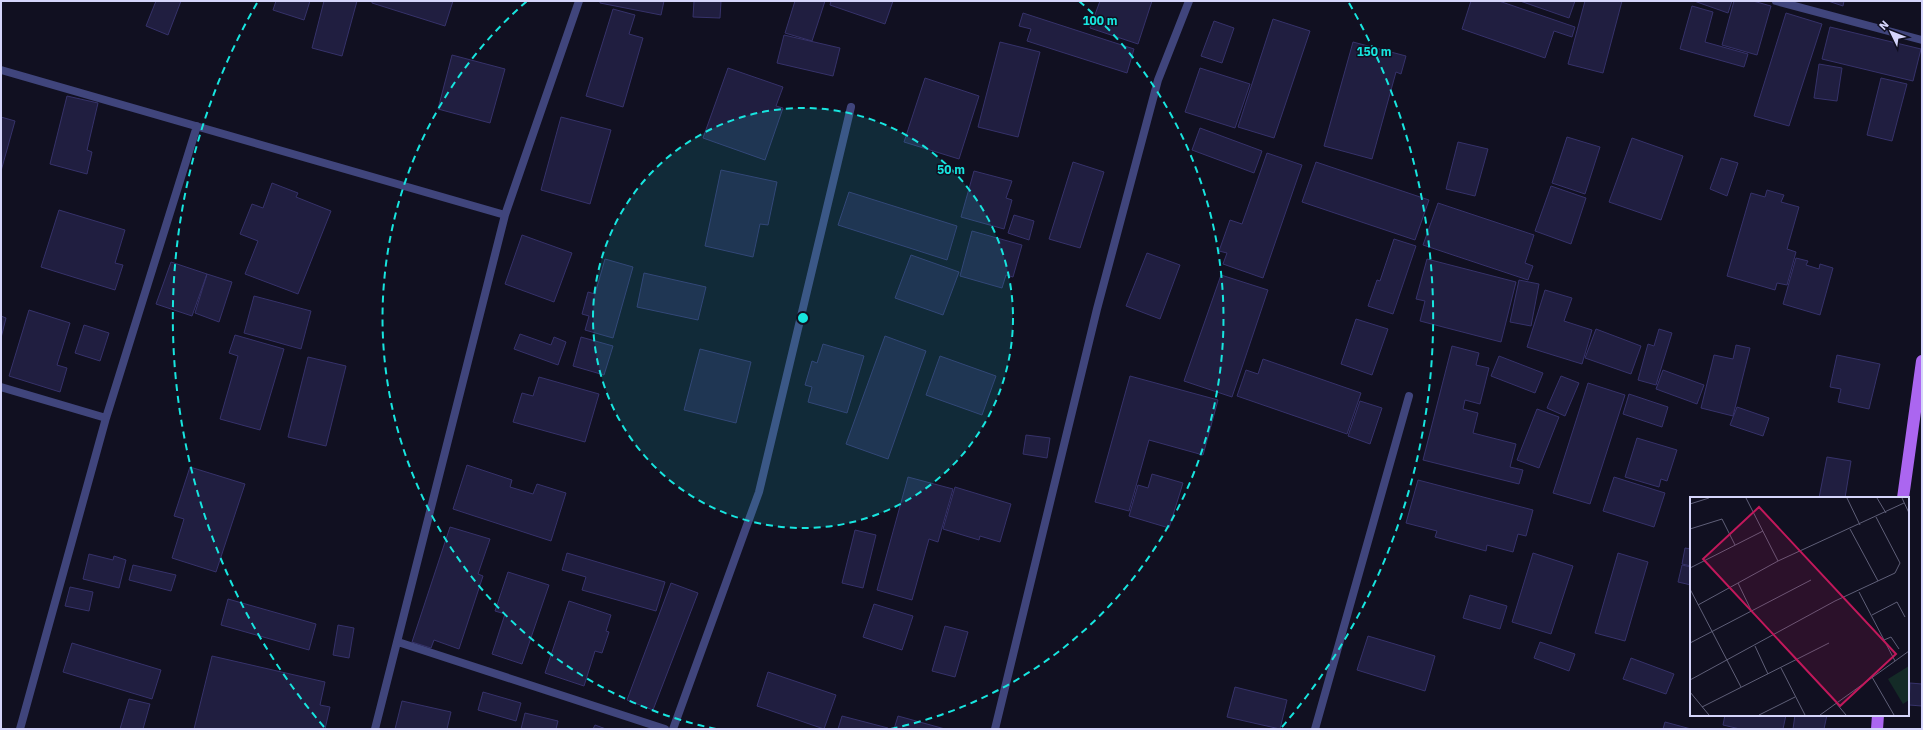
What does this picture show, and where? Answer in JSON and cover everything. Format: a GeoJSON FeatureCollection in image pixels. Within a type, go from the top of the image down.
{"type":"FeatureCollection","features":[{"type":"Feature","properties":{"kind":"main road"},"geometry":{"type":"LineString","coordinates":[[1903,497],[1922,361]]}},
{"type":"Feature","properties":{"kind":"main road"},"geometry":{"type":"LineString","coordinates":[[1877,729],[1878,716]]}},
{"type":"Feature","properties":{"kind":"street"},"geometry":{"type":"LineString","coordinates":[[375,729],[505,215],[579,1]]}},
{"type":"Feature","properties":{"kind":"street"},"geometry":{"type":"LineString","coordinates":[[995,729],[1097,309],[1158,80],[1188,1]]}},
{"type":"Feature","properties":{"kind":"street"},"geometry":{"type":"LineString","coordinates":[[1776,1],[1922,40]]}},
{"type":"Feature","properties":{"kind":"street"},"geometry":{"type":"LineString","coordinates":[[1,70],[505,215]]}},
{"type":"Feature","properties":{"kind":"street"},"geometry":{"type":"LineString","coordinates":[[673,729],[759,492],[851,107]]}},
{"type":"Feature","properties":{"kind":"street"},"geometry":{"type":"LineString","coordinates":[[20,729],[106,418],[197,126]]}},
{"type":"Feature","properties":{"kind":"street"},"geometry":{"type":"LineString","coordinates":[[1,387],[106,418]]}},
{"type":"Feature","properties":{"kind":"street"},"geometry":{"type":"LineString","coordinates":[[1315,729],[1409,396]]}},
{"type":"Feature","properties":{"kind":"street"},"geometry":{"type":"LineString","coordinates":[[398,642],[665,729]]}},
{"type":"Feature","properties":{"kind":"building"},"geometry":{"type":"Polygon","coordinates":[[[156,1],[181,1],[168,35],[146,26],[156,1]]]}},
{"type":"Feature","properties":{"kind":"building"},"geometry":{"type":"Polygon","coordinates":[[[276,1],[310,1],[304,20],[273,10],[276,1]]]}},
{"type":"Feature","properties":{"kind":"building"},"geometry":{"type":"Polygon","coordinates":[[[324,1],[357,1],[342,56],[312,48],[324,1]]]}},
{"type":"Feature","properties":{"kind":"building"},"geometry":{"type":"Polygon","coordinates":[[[372,1],[453,1],[445,26],[372,3],[372,1]]]}},
{"type":"Feature","properties":{"kind":"building"},"geometry":{"type":"Polygon","coordinates":[[[600,1],[664,1],[661,15],[600,3],[600,1]]]}},
{"type":"Feature","properties":{"kind":"building"},"geometry":{"type":"Polygon","coordinates":[[[694,1],[721,1],[720,18],[693,17],[694,1]]]}},
{"type":"Feature","properties":{"kind":"building"},"geometry":{"type":"Polygon","coordinates":[[[795,1],[825,1],[812,41],[785,33],[795,1]]]}},
{"type":"Feature","properties":{"kind":"building"},"geometry":{"type":"Polygon","coordinates":[[[831,1],[893,1],[885,24],[830,5],[831,1]]]}},
{"type":"Feature","properties":{"kind":"building"},"geometry":{"type":"Polygon","coordinates":[[[1100,1],[1152,1],[1138,44],[1090,28],[1100,1]]]}},
{"type":"Feature","properties":{"kind":"building"},"geometry":{"type":"Polygon","coordinates":[[[1471,1],[1499,1],[1575,27],[1572,37],[1554,31],[1545,58],[1462,29],[1471,1]]]}},
{"type":"Feature","properties":{"kind":"building"},"geometry":{"type":"Polygon","coordinates":[[[1520,1],[1575,1],[1569,18],[1520,1]]]}},
{"type":"Feature","properties":{"kind":"building"},"geometry":{"type":"Polygon","coordinates":[[[1585,1],[1622,1],[1603,73],[1568,64],[1585,1]]]}},
{"type":"Feature","properties":{"kind":"building"},"geometry":{"type":"Polygon","coordinates":[[[1694,1],[1732,1],[1728,13],[1694,1]]]}},
{"type":"Feature","properties":{"kind":"building"},"geometry":{"type":"Polygon","coordinates":[[[1734,1],[1753,1],[1771,6],[1757,55],[1722,45],[1734,1]]]}},
{"type":"Feature","properties":{"kind":"building"},"geometry":{"type":"Polygon","coordinates":[[[1828,1],[1844,1],[1843,6],[1828,1]]]}},
{"type":"Feature","properties":{"kind":"building"},"geometry":{"type":"Polygon","coordinates":[[[1692,6],[1713,12],[1705,42],[1748,54],[1744,67],[1680,49],[1692,6]]]}},
{"type":"Feature","properties":{"kind":"building"},"geometry":{"type":"Polygon","coordinates":[[[613,9],[635,15],[629,34],[643,38],[623,107],[586,96],[613,9]]]}},
{"type":"Feature","properties":{"kind":"building"},"geometry":{"type":"Polygon","coordinates":[[[1023,13],[1134,49],[1127,73],[1027,41],[1031,29],[1019,26],[1023,13]]]}},
{"type":"Feature","properties":{"kind":"building"},"geometry":{"type":"Polygon","coordinates":[[[1786,13],[1822,24],[1789,126],[1754,116],[1786,13]]]}},
{"type":"Feature","properties":{"kind":"building"},"geometry":{"type":"Polygon","coordinates":[[[1273,19],[1310,31],[1274,138],[1238,127],[1273,19]]]}},
{"type":"Feature","properties":{"kind":"building"},"geometry":{"type":"Polygon","coordinates":[[[1214,21],[1234,28],[1222,63],[1201,56],[1214,21]]]}},
{"type":"Feature","properties":{"kind":"building"},"geometry":{"type":"Polygon","coordinates":[[[1830,27],[1921,49],[1913,81],[1822,59],[1830,27]]]}},
{"type":"Feature","properties":{"kind":"building"},"geometry":{"type":"Polygon","coordinates":[[[784,35],[840,48],[833,76],[777,63],[784,35]]]}},
{"type":"Feature","properties":{"kind":"building"},"geometry":{"type":"Polygon","coordinates":[[[1000,42],[1040,52],[1018,137],[978,127],[1000,42]]]}},
{"type":"Feature","properties":{"kind":"building"},"geometry":{"type":"Polygon","coordinates":[[[1353,42],[1406,56],[1401,74],[1396,72],[1372,159],[1324,146],[1353,42]]]}},
{"type":"Feature","properties":{"kind":"building"},"geometry":{"type":"Polygon","coordinates":[[[452,55],[505,69],[490,123],[438,109],[452,55]]]}},
{"type":"Feature","properties":{"kind":"building"},"geometry":{"type":"Polygon","coordinates":[[[1819,64],[1842,68],[1837,101],[1814,98],[1819,64]]]}},
{"type":"Feature","properties":{"kind":"building"},"geometry":{"type":"Polygon","coordinates":[[[728,68],[783,87],[776,106],[783,108],[765,160],[703,138],[728,68]]]}},
{"type":"Feature","properties":{"kind":"building"},"geometry":{"type":"Polygon","coordinates":[[[1200,68],[1250,84],[1235,128],[1185,112],[1200,68]]]}},
{"type":"Feature","properties":{"kind":"building"},"geometry":{"type":"Polygon","coordinates":[[[925,78],[979,96],[959,159],[904,142],[925,78]]]}},
{"type":"Feature","properties":{"kind":"building"},"geometry":{"type":"Polygon","coordinates":[[[1881,78],[1907,84],[1892,141],[1867,135],[1881,78]]]}},
{"type":"Feature","properties":{"kind":"building"},"geometry":{"type":"Polygon","coordinates":[[[67,96],[98,103],[87,150],[92,152],[87,174],[50,164],[67,96]]]}},
{"type":"Feature","properties":{"kind":"building"},"geometry":{"type":"Polygon","coordinates":[[[1,117],[15,121],[1,171],[1,117]]]}},
{"type":"Feature","properties":{"kind":"building"},"geometry":{"type":"Polygon","coordinates":[[[561,117],[611,130],[590,204],[541,190],[561,117]]]}},
{"type":"Feature","properties":{"kind":"building"},"geometry":{"type":"Polygon","coordinates":[[[1200,128],[1262,151],[1254,173],[1192,150],[1200,128]]]}},
{"type":"Feature","properties":{"kind":"building"},"geometry":{"type":"Polygon","coordinates":[[[1567,137],[1600,147],[1585,194],[1552,183],[1567,137]]]}},
{"type":"Feature","properties":{"kind":"building"},"geometry":{"type":"Polygon","coordinates":[[[1632,138],[1683,156],[1661,220],[1609,202],[1632,138]]]}},
{"type":"Feature","properties":{"kind":"building"},"geometry":{"type":"Polygon","coordinates":[[[1458,142],[1488,149],[1475,196],[1446,189],[1458,142]]]}},
{"type":"Feature","properties":{"kind":"building"},"geometry":{"type":"Polygon","coordinates":[[[1267,153],[1302,165],[1263,278],[1223,264],[1227,253],[1219,251],[1230,220],[1242,224],[1267,153]]]}},
{"type":"Feature","properties":{"kind":"building"},"geometry":{"type":"Polygon","coordinates":[[[1721,158],[1738,163],[1727,196],[1710,189],[1721,158]]]}},
{"type":"Feature","properties":{"kind":"building"},"geometry":{"type":"Polygon","coordinates":[[[1073,162],[1104,172],[1080,248],[1049,239],[1073,162]]]}},
{"type":"Feature","properties":{"kind":"building"},"geometry":{"type":"Polygon","coordinates":[[[1316,162],[1429,200],[1415,240],[1302,202],[1316,162]]]}},
{"type":"Feature","properties":{"kind":"building"},"geometry":{"type":"Polygon","coordinates":[[[721,170],[777,182],[768,225],[760,224],[753,257],[705,246],[721,170]]]}},
{"type":"Feature","properties":{"kind":"building"},"geometry":{"type":"Polygon","coordinates":[[[974,171],[1012,181],[1006,198],[1012,200],[1004,229],[961,217],[974,171]]]}},
{"type":"Feature","properties":{"kind":"building"},"geometry":{"type":"Polygon","coordinates":[[[272,183],[298,193],[296,197],[331,211],[298,294],[245,274],[258,241],[240,234],[252,204],[263,208],[272,183]]]}},
{"type":"Feature","properties":{"kind":"building"},"geometry":{"type":"Polygon","coordinates":[[[1551,186],[1586,198],[1571,244],[1535,231],[1551,186]]]}},
{"type":"Feature","properties":{"kind":"building"},"geometry":{"type":"Polygon","coordinates":[[[1767,190],[1784,195],[1781,202],[1799,207],[1787,249],[1796,252],[1787,285],[1777,283],[1775,290],[1727,276],[1751,193],[1765,197],[1767,190]]]}},
{"type":"Feature","properties":{"kind":"building"},"geometry":{"type":"Polygon","coordinates":[[[849,192],[957,226],[947,260],[838,225],[849,192]]]}},
{"type":"Feature","properties":{"kind":"building"},"geometry":{"type":"Polygon","coordinates":[[[1438,203],[1534,235],[1525,263],[1533,266],[1528,280],[1423,245],[1438,203]]]}},
{"type":"Feature","properties":{"kind":"building"},"geometry":{"type":"Polygon","coordinates":[[[59,210],[125,230],[115,263],[123,265],[115,290],[41,267],[59,210]]]}},
{"type":"Feature","properties":{"kind":"building"},"geometry":{"type":"Polygon","coordinates":[[[1014,215],[1034,221],[1029,240],[1008,233],[1014,215]]]}},
{"type":"Feature","properties":{"kind":"building"},"geometry":{"type":"Polygon","coordinates":[[[972,231],[1022,245],[1013,277],[1006,275],[1002,288],[960,276],[972,231]]]}},
{"type":"Feature","properties":{"kind":"building"},"geometry":{"type":"Polygon","coordinates":[[[522,235],[572,253],[554,302],[505,284],[522,235]]]}},
{"type":"Feature","properties":{"kind":"building"},"geometry":{"type":"Polygon","coordinates":[[[1394,239],[1416,246],[1393,314],[1368,306],[1377,280],[1380,281],[1394,239]]]}},
{"type":"Feature","properties":{"kind":"building"},"geometry":{"type":"Polygon","coordinates":[[[1147,253],[1180,265],[1160,319],[1126,306],[1147,253]]]}},
{"type":"Feature","properties":{"kind":"building"},"geometry":{"type":"Polygon","coordinates":[[[911,255],[959,272],[943,315],[895,298],[911,255]]]}},
{"type":"Feature","properties":{"kind":"building"},"geometry":{"type":"Polygon","coordinates":[[[1796,258],[1808,261],[1806,265],[1819,269],[1820,264],[1833,268],[1820,315],[1783,304],[1796,258]]]}},
{"type":"Feature","properties":{"kind":"building"},"geometry":{"type":"Polygon","coordinates":[[[605,259],[633,267],[613,338],[585,330],[589,316],[582,314],[588,292],[595,294],[605,259]]]}},
{"type":"Feature","properties":{"kind":"building"},"geometry":{"type":"Polygon","coordinates":[[[1427,259],[1516,282],[1501,342],[1420,321],[1425,301],[1416,299],[1427,259]]]}},
{"type":"Feature","properties":{"kind":"building"},"geometry":{"type":"Polygon","coordinates":[[[171,262],[207,274],[192,316],[156,304],[171,262]]]}},
{"type":"Feature","properties":{"kind":"building"},"geometry":{"type":"Polygon","coordinates":[[[644,273],[706,287],[698,320],[637,307],[644,273]]]}},
{"type":"Feature","properties":{"kind":"building"},"geometry":{"type":"Polygon","coordinates":[[[207,274],[232,282],[219,322],[195,313],[207,274]]]}},
{"type":"Feature","properties":{"kind":"building"},"geometry":{"type":"Polygon","coordinates":[[[1221,275],[1268,290],[1232,397],[1184,381],[1221,275]]]}},
{"type":"Feature","properties":{"kind":"building"},"geometry":{"type":"Polygon","coordinates":[[[1519,280],[1539,284],[1531,326],[1510,322],[1519,280]]]}},
{"type":"Feature","properties":{"kind":"building"},"geometry":{"type":"Polygon","coordinates":[[[1545,290],[1572,298],[1564,321],[1592,330],[1582,364],[1527,347],[1545,290]]]}},
{"type":"Feature","properties":{"kind":"building"},"geometry":{"type":"Polygon","coordinates":[[[254,296],[311,311],[301,349],[244,333],[254,296]]]}},
{"type":"Feature","properties":{"kind":"building"},"geometry":{"type":"Polygon","coordinates":[[[29,310],[70,323],[57,365],[67,368],[60,392],[9,376],[29,310]]]}},
{"type":"Feature","properties":{"kind":"building"},"geometry":{"type":"Polygon","coordinates":[[[1,316],[6,318],[1,338],[1,316]]]}},
{"type":"Feature","properties":{"kind":"building"},"geometry":{"type":"Polygon","coordinates":[[[1356,319],[1388,329],[1372,375],[1341,364],[1356,319]]]}},
{"type":"Feature","properties":{"kind":"building"},"geometry":{"type":"Polygon","coordinates":[[[84,325],[109,333],[100,361],[75,353],[84,325]]]}},
{"type":"Feature","properties":{"kind":"building"},"geometry":{"type":"Polygon","coordinates":[[[1596,329],[1641,346],[1631,374],[1585,358],[1596,329]]]}},
{"type":"Feature","properties":{"kind":"building"},"geometry":{"type":"Polygon","coordinates":[[[1659,329],[1672,333],[1656,385],[1638,380],[1648,344],[1654,346],[1659,329]]]}},
{"type":"Feature","properties":{"kind":"building"},"geometry":{"type":"Polygon","coordinates":[[[520,334],[551,345],[554,337],[566,342],[558,365],[514,349],[520,334]]]}},
{"type":"Feature","properties":{"kind":"building"},"geometry":{"type":"Polygon","coordinates":[[[235,335],[284,349],[260,430],[220,419],[238,356],[229,353],[235,335]]]}},
{"type":"Feature","properties":{"kind":"building"},"geometry":{"type":"Polygon","coordinates":[[[885,336],[926,351],[888,459],[846,444],[885,336]]]}},
{"type":"Feature","properties":{"kind":"building"},"geometry":{"type":"Polygon","coordinates":[[[581,337],[613,346],[604,375],[573,366],[581,337]]]}},
{"type":"Feature","properties":{"kind":"building"},"geometry":{"type":"Polygon","coordinates":[[[823,344],[864,356],[847,413],[808,402],[812,387],[805,385],[812,361],[817,363],[823,344]]]}},
{"type":"Feature","properties":{"kind":"building"},"geometry":{"type":"Polygon","coordinates":[[[1736,345],[1750,348],[1733,416],[1701,408],[1714,355],[1733,359],[1736,345]]]}},
{"type":"Feature","properties":{"kind":"building"},"geometry":{"type":"Polygon","coordinates":[[[1452,346],[1479,353],[1476,365],[1489,368],[1480,404],[1465,400],[1463,409],[1478,413],[1473,433],[1516,444],[1510,467],[1523,470],[1519,484],[1423,460],[1452,346]]]}},
{"type":"Feature","properties":{"kind":"building"},"geometry":{"type":"Polygon","coordinates":[[[700,349],[751,362],[736,423],[684,410],[700,349]]]}},
{"type":"Feature","properties":{"kind":"building"},"geometry":{"type":"Polygon","coordinates":[[[1837,355],[1880,364],[1869,409],[1838,402],[1841,389],[1830,387],[1837,355]]]}},
{"type":"Feature","properties":{"kind":"building"},"geometry":{"type":"Polygon","coordinates":[[[940,356],[996,376],[982,415],[926,395],[940,356]]]}},
{"type":"Feature","properties":{"kind":"building"},"geometry":{"type":"Polygon","coordinates":[[[1499,356],[1543,373],[1535,393],[1491,376],[1499,356]]]}},
{"type":"Feature","properties":{"kind":"building"},"geometry":{"type":"Polygon","coordinates":[[[308,357],[346,366],[326,446],[288,437],[308,357]]]}},
{"type":"Feature","properties":{"kind":"building"},"geometry":{"type":"Polygon","coordinates":[[[1263,359],[1361,393],[1347,434],[1237,396],[1246,370],[1258,374],[1263,359]]]}},
{"type":"Feature","properties":{"kind":"building"},"geometry":{"type":"Polygon","coordinates":[[[1663,370],[1704,385],[1697,404],[1656,389],[1663,370]]]}},
{"type":"Feature","properties":{"kind":"building"},"geometry":{"type":"Polygon","coordinates":[[[1130,376],[1218,400],[1203,455],[1149,440],[1129,511],[1095,502],[1130,376]]]}},
{"type":"Feature","properties":{"kind":"building"},"geometry":{"type":"Polygon","coordinates":[[[1561,376],[1579,383],[1565,416],[1547,408],[1561,376]]]}},
{"type":"Feature","properties":{"kind":"building"},"geometry":{"type":"Polygon","coordinates":[[[539,377],[599,394],[585,442],[513,422],[522,393],[533,396],[539,377]]]}},
{"type":"Feature","properties":{"kind":"building"},"geometry":{"type":"Polygon","coordinates":[[[1588,383],[1625,395],[1590,504],[1553,493],[1588,383]]]}},
{"type":"Feature","properties":{"kind":"building"},"geometry":{"type":"Polygon","coordinates":[[[1629,394],[1668,407],[1662,427],[1623,414],[1629,394]]]}},
{"type":"Feature","properties":{"kind":"building"},"geometry":{"type":"Polygon","coordinates":[[[1360,401],[1382,408],[1370,444],[1348,436],[1360,401]]]}},
{"type":"Feature","properties":{"kind":"building"},"geometry":{"type":"Polygon","coordinates":[[[1737,407],[1769,418],[1763,436],[1730,425],[1737,407]]]}},
{"type":"Feature","properties":{"kind":"building"},"geometry":{"type":"Polygon","coordinates":[[[1537,409],[1559,417],[1539,468],[1517,460],[1537,409]]]}},
{"type":"Feature","properties":{"kind":"building"},"geometry":{"type":"Polygon","coordinates":[[[1026,435],[1050,438],[1047,458],[1023,454],[1026,435]]]}},
{"type":"Feature","properties":{"kind":"building"},"geometry":{"type":"Polygon","coordinates":[[[1637,438],[1677,450],[1667,481],[1661,479],[1659,487],[1625,477],[1637,438]]]}},
{"type":"Feature","properties":{"kind":"building"},"geometry":{"type":"Polygon","coordinates":[[[1827,457],[1851,461],[1845,497],[1819,497],[1827,457]]]}},
{"type":"Feature","properties":{"kind":"building"},"geometry":{"type":"Polygon","coordinates":[[[467,465],[512,480],[510,487],[533,494],[537,484],[566,493],[551,541],[453,509],[467,465]]]}},
{"type":"Feature","properties":{"kind":"building"},"geometry":{"type":"Polygon","coordinates":[[[190,467],[245,484],[216,572],[172,558],[184,519],[174,516],[190,467]]]}},
{"type":"Feature","properties":{"kind":"building"},"geometry":{"type":"Polygon","coordinates":[[[1152,474],[1183,483],[1169,528],[1129,516],[1138,485],[1148,488],[1152,474]]]}},
{"type":"Feature","properties":{"kind":"building"},"geometry":{"type":"Polygon","coordinates":[[[908,477],[953,489],[938,542],[929,539],[912,600],[877,590],[908,477]]]}},
{"type":"Feature","properties":{"kind":"building"},"geometry":{"type":"Polygon","coordinates":[[[1614,477],[1665,493],[1654,527],[1603,511],[1614,477]]]}},
{"type":"Feature","properties":{"kind":"building"},"geometry":{"type":"Polygon","coordinates":[[[1418,480],[1533,510],[1526,536],[1518,534],[1513,552],[1487,545],[1486,551],[1435,537],[1437,531],[1406,523],[1418,480]]]}},
{"type":"Feature","properties":{"kind":"building"},"geometry":{"type":"Polygon","coordinates":[[[955,487],[1011,504],[1000,542],[980,536],[979,540],[943,529],[955,487]]]}},
{"type":"Feature","properties":{"kind":"building"},"geometry":{"type":"Polygon","coordinates":[[[450,527],[490,539],[478,574],[483,576],[459,649],[434,640],[431,648],[412,642],[450,527]]]}},
{"type":"Feature","properties":{"kind":"building"},"geometry":{"type":"Polygon","coordinates":[[[855,530],[876,535],[863,588],[842,583],[855,530]]]}},
{"type":"Feature","properties":{"kind":"building"},"geometry":{"type":"Polygon","coordinates":[[[1685,548],[1690,549],[1690,566],[1682,564],[1685,548]]]}},
{"type":"Feature","properties":{"kind":"building"},"geometry":{"type":"Polygon","coordinates":[[[567,553],[665,582],[656,611],[582,590],[586,577],[562,570],[567,553]]]}},
{"type":"Feature","properties":{"kind":"building"},"geometry":{"type":"Polygon","coordinates":[[[1533,553],[1573,566],[1551,634],[1512,622],[1533,553]]]}},
{"type":"Feature","properties":{"kind":"building"},"geometry":{"type":"Polygon","coordinates":[[[1618,553],[1648,562],[1625,641],[1595,633],[1618,553]]]}},
{"type":"Feature","properties":{"kind":"building"},"geometry":{"type":"Polygon","coordinates":[[[89,554],[113,560],[114,556],[126,560],[119,588],[83,579],[89,554]]]}},
{"type":"Feature","properties":{"kind":"building"},"geometry":{"type":"Polygon","coordinates":[[[133,565],[176,575],[171,591],[129,580],[133,565]]]}},
{"type":"Feature","properties":{"kind":"building"},"geometry":{"type":"Polygon","coordinates":[[[1682,565],[1690,567],[1690,585],[1678,582],[1682,565]]]}},
{"type":"Feature","properties":{"kind":"building"},"geometry":{"type":"Polygon","coordinates":[[[508,572],[549,585],[522,664],[492,654],[505,614],[495,611],[508,572]]]}},
{"type":"Feature","properties":{"kind":"building"},"geometry":{"type":"Polygon","coordinates":[[[671,583],[698,593],[653,710],[627,700],[671,583]]]}},
{"type":"Feature","properties":{"kind":"building"},"geometry":{"type":"Polygon","coordinates":[[[70,587],[93,592],[89,611],[65,606],[70,587]]]}},
{"type":"Feature","properties":{"kind":"building"},"geometry":{"type":"Polygon","coordinates":[[[1470,595],[1507,606],[1500,629],[1463,618],[1470,595]]]}},
{"type":"Feature","properties":{"kind":"building"},"geometry":{"type":"Polygon","coordinates":[[[228,599],[316,624],[309,650],[221,625],[228,599]]]}},
{"type":"Feature","properties":{"kind":"building"},"geometry":{"type":"Polygon","coordinates":[[[569,601],[611,615],[606,631],[609,632],[602,653],[595,651],[584,686],[545,673],[569,601]]]}},
{"type":"Feature","properties":{"kind":"building"},"geometry":{"type":"Polygon","coordinates":[[[874,604],[913,616],[902,650],[863,637],[874,604]]]}},
{"type":"Feature","properties":{"kind":"building"},"geometry":{"type":"Polygon","coordinates":[[[338,625],[354,628],[349,658],[333,655],[338,625]]]}},
{"type":"Feature","properties":{"kind":"building"},"geometry":{"type":"Polygon","coordinates":[[[945,626],[968,632],[955,677],[932,671],[945,626]]]}},
{"type":"Feature","properties":{"kind":"building"},"geometry":{"type":"Polygon","coordinates":[[[1368,636],[1435,656],[1425,691],[1357,670],[1368,636]]]}},
{"type":"Feature","properties":{"kind":"building"},"geometry":{"type":"Polygon","coordinates":[[[1540,642],[1575,654],[1569,671],[1534,658],[1540,642]]]}},
{"type":"Feature","properties":{"kind":"building"},"geometry":{"type":"Polygon","coordinates":[[[72,643],[161,670],[152,699],[63,672],[72,643]]]}},
{"type":"Feature","properties":{"kind":"building"},"geometry":{"type":"Polygon","coordinates":[[[212,656],[325,682],[320,705],[330,707],[325,729],[194,729],[212,656]]]}},
{"type":"Feature","properties":{"kind":"building"},"geometry":{"type":"Polygon","coordinates":[[[1631,658],[1674,674],[1666,694],[1623,679],[1631,658]]]}},
{"type":"Feature","properties":{"kind":"building"},"geometry":{"type":"Polygon","coordinates":[[[768,672],[836,695],[824,729],[757,706],[768,672]]]}},
{"type":"Feature","properties":{"kind":"building"},"geometry":{"type":"Polygon","coordinates":[[[1910,683],[1922,684],[1922,706],[1909,705],[1910,683]]]}},
{"type":"Feature","properties":{"kind":"building"},"geometry":{"type":"Polygon","coordinates":[[[1235,687],[1287,700],[1280,729],[1227,717],[1235,687]]]}},
{"type":"Feature","properties":{"kind":"building"},"geometry":{"type":"Polygon","coordinates":[[[483,692],[521,703],[516,721],[478,710],[483,692]]]}},
{"type":"Feature","properties":{"kind":"building"},"geometry":{"type":"Polygon","coordinates":[[[129,699],[150,704],[143,729],[120,729],[129,699]]]}},
{"type":"Feature","properties":{"kind":"building"},"geometry":{"type":"Polygon","coordinates":[[[402,701],[451,712],[447,729],[395,729],[402,701]]]}},
{"type":"Feature","properties":{"kind":"building"},"geometry":{"type":"Polygon","coordinates":[[[525,713],[558,721],[556,729],[521,729],[525,713]]]}},
{"type":"Feature","properties":{"kind":"building"},"geometry":{"type":"Polygon","coordinates":[[[842,716],[888,728],[888,729],[838,729],[842,716]]]}},
{"type":"Feature","properties":{"kind":"building"},"geometry":{"type":"Polygon","coordinates":[[[898,716],[945,729],[894,729],[898,716]]]}},
{"type":"Feature","properties":{"kind":"building"},"geometry":{"type":"Polygon","coordinates":[[[1725,716],[1786,716],[1783,729],[1740,729],[1723,725],[1725,716]]]}},
{"type":"Feature","properties":{"kind":"building"},"geometry":{"type":"Polygon","coordinates":[[[1795,716],[1827,716],[1824,729],[1793,729],[1795,716]]]}},
{"type":"Feature","properties":{"kind":"building"},"geometry":{"type":"Polygon","coordinates":[[[1665,722],[1691,729],[1663,729],[1665,722]]]}},
{"type":"Feature","properties":{"kind":"building"},"geometry":{"type":"Polygon","coordinates":[[[595,725],[606,729],[593,729],[595,725]]]}}]}
